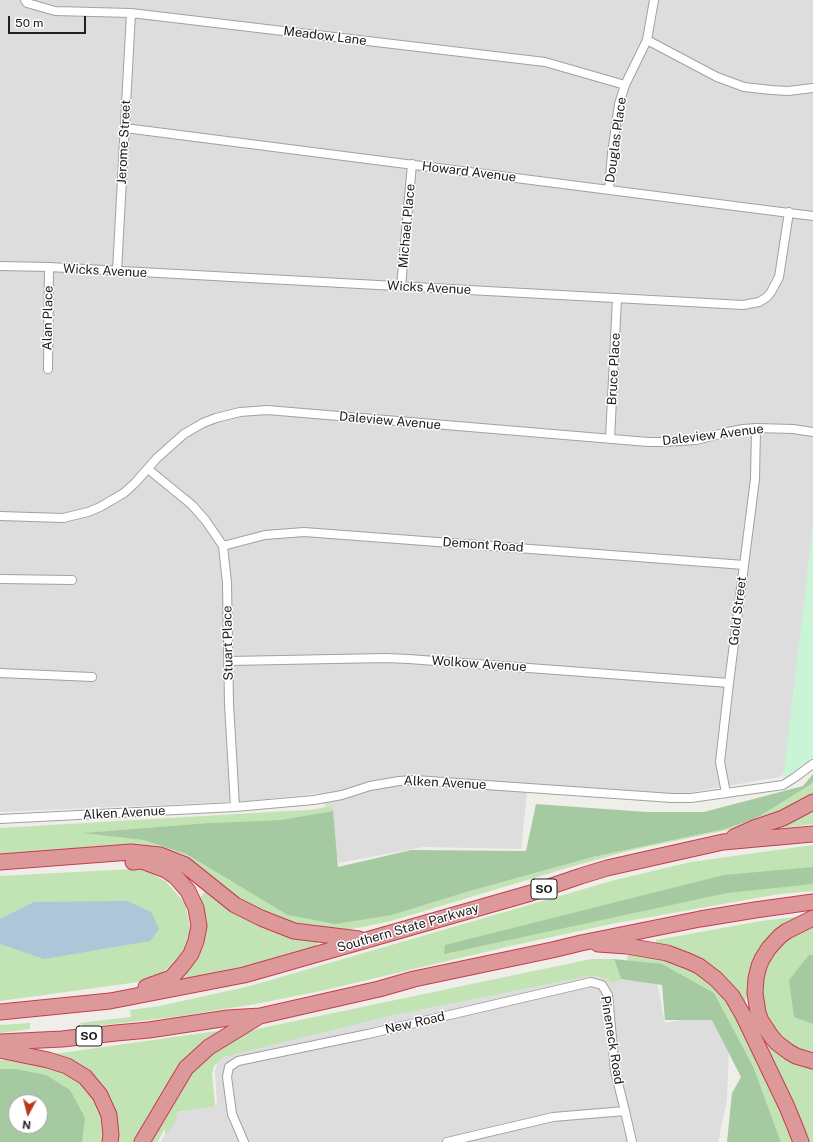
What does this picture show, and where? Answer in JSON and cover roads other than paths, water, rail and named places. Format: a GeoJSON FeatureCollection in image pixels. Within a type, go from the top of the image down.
{"type":"FeatureCollection","features":[{"type":"Feature","properties":{"kind":"highway"},"geometry":{"type":"LineString","coordinates":[[723,842],[754,828],[783,818],[813,802]]}},
{"type":"Feature","properties":{"kind":"highway","name":"Southern State Parkway"},"geometry":{"type":"LineString","coordinates":[[0,1012],[110,1001],[244,975],[531,893],[607,868],[723,842],[813,834]]}},
{"type":"Feature","properties":{"kind":"highway"},"geometry":{"type":"LineString","coordinates":[[0,862],[131,852],[160,855],[185,865],[236,905],[260,918],[294,931],[366,940]]}},
{"type":"Feature","properties":{"kind":"highway"},"geometry":{"type":"LineString","coordinates":[[0,871],[142,861],[166,870],[176,877],[188,891],[196,908],[199,926],[196,941],[191,954],[171,978],[110,1001]]}},
{"type":"Feature","properties":{"kind":"highway","name":"SO"},"geometry":{"type":"LineString","coordinates":[[0,1042],[62,1039],[149,1030],[228,1018],[260,1016],[379,989],[414,979],[581,943],[700,919],[813,902]]}},
{"type":"Feature","properties":{"kind":"highway"},"geometry":{"type":"LineString","coordinates":[[813,918],[787,932],[769,948],[759,966],[756,978],[755,993],[758,1013],[761,1021],[771,1036],[777,1043],[789,1052],[796,1056],[813,1061]]}},
{"type":"Feature","properties":{"kind":"highway"},"geometry":{"type":"LineString","coordinates":[[581,943],[626,946],[667,953],[699,966],[716,979],[732,996],[744,1015],[787,1107],[800,1142]]}},
{"type":"Feature","properties":{"kind":"highway"},"geometry":{"type":"LineString","coordinates":[[142,1142],[186,1068],[209,1047],[260,1016]]}},
{"type":"Feature","properties":{"kind":"highway"},"geometry":{"type":"LineString","coordinates":[[0,1050],[48,1060],[67,1066],[85,1077],[100,1095],[108,1115],[111,1135],[110,1142]]}},
{"type":"Feature","properties":{"kind":"street","name":"Meadow Lane"},"geometry":{"type":"LineString","coordinates":[[25,0],[27,3],[55,11],[131,13],[546,62],[625,85]]}},
{"type":"Feature","properties":{"kind":"street","name":"Douglas Place"},"geometry":{"type":"LineString","coordinates":[[609,190],[612,153],[619,104],[625,85],[647,40],[654,0]]}},
{"type":"Feature","properties":{"kind":"street","name":"Jerome Street"},"geometry":{"type":"LineString","coordinates":[[117,271],[131,13]]}},
{"type":"Feature","properties":{"kind":"street"},"geometry":{"type":"LineString","coordinates":[[647,40],[717,77],[744,86],[788,91],[813,88]]}},
{"type":"Feature","properties":{"kind":"street","name":"Howard Avenue"},"geometry":{"type":"LineString","coordinates":[[125,128],[813,216]]}},
{"type":"Feature","properties":{"kind":"street","name":"Michael Place"},"geometry":{"type":"LineString","coordinates":[[401,287],[412,164]]}},
{"type":"Feature","properties":{"kind":"street","name":"Wicks Avenue"},"geometry":{"type":"LineString","coordinates":[[0,266],[49,267],[743,305],[759,302],[767,297],[780,277],[789,212]]}},
{"type":"Feature","properties":{"kind":"street","name":"Alan Place"},"geometry":{"type":"LineString","coordinates":[[48,369],[49,267]]}},
{"type":"Feature","properties":{"kind":"street","name":"Bruce Place"},"geometry":{"type":"LineString","coordinates":[[610,439],[617,298]]}},
{"type":"Feature","properties":{"kind":"street","name":"Daleview Avenue"},"geometry":{"type":"LineString","coordinates":[[0,516],[63,518],[88,512],[106,504],[124,493],[176,440],[192,429],[202,423],[240,412],[291,412],[648,442],[681,442],[743,429],[756,428],[793,429],[813,432]]}},
{"type":"Feature","properties":{"kind":"street","name":"Gold Street"},"geometry":{"type":"LineString","coordinates":[[726,793],[720,762],[756,479],[756,428]]}},
{"type":"Feature","properties":{"kind":"street","name":"Stuart Place"},"geometry":{"type":"LineString","coordinates":[[148,469],[192,505],[206,521],[223,546],[227,583],[229,704],[235,807]]}},
{"type":"Feature","properties":{"kind":"street","name":"Demont Road"},"geometry":{"type":"LineString","coordinates":[[223,546],[265,535],[304,532],[744,565]]}},
{"type":"Feature","properties":{"kind":"street"},"geometry":{"type":"LineString","coordinates":[[0,579],[72,580]]}},
{"type":"Feature","properties":{"kind":"street","name":"Wolkow Avenue"},"geometry":{"type":"LineString","coordinates":[[229,661],[386,658],[409,659],[729,684]]}},
{"type":"Feature","properties":{"kind":"street"},"geometry":{"type":"LineString","coordinates":[[0,673],[92,677]]}},
{"type":"Feature","properties":{"kind":"street","name":"Alken Avenue"},"geometry":{"type":"LineString","coordinates":[[0,819],[235,807],[314,800],[342,795],[370,786],[415,780],[672,798],[691,798],[783,785],[813,764]]}},
{"type":"Feature","properties":{"kind":"street","name":"New Road"},"geometry":{"type":"LineString","coordinates":[[244,1142],[232,1114],[227,1077],[229,1067],[238,1061],[368,1034],[591,982],[602,985]]}},
{"type":"Feature","properties":{"kind":"street","name":"Pineneck Road"},"geometry":{"type":"LineString","coordinates":[[602,985],[608,996],[615,1071],[632,1142]]}},
{"type":"Feature","properties":{"kind":"street"},"geometry":{"type":"LineString","coordinates":[[447,1142],[553,1117],[625,1111]]}},
{"type":"Feature","properties":{"kind":"water"},"geometry":{"type":"Polygon","coordinates":[[[127,901],[151,912],[159,929],[150,941],[44,959],[0,944],[0,919],[34,902],[127,901]]]}}]}
